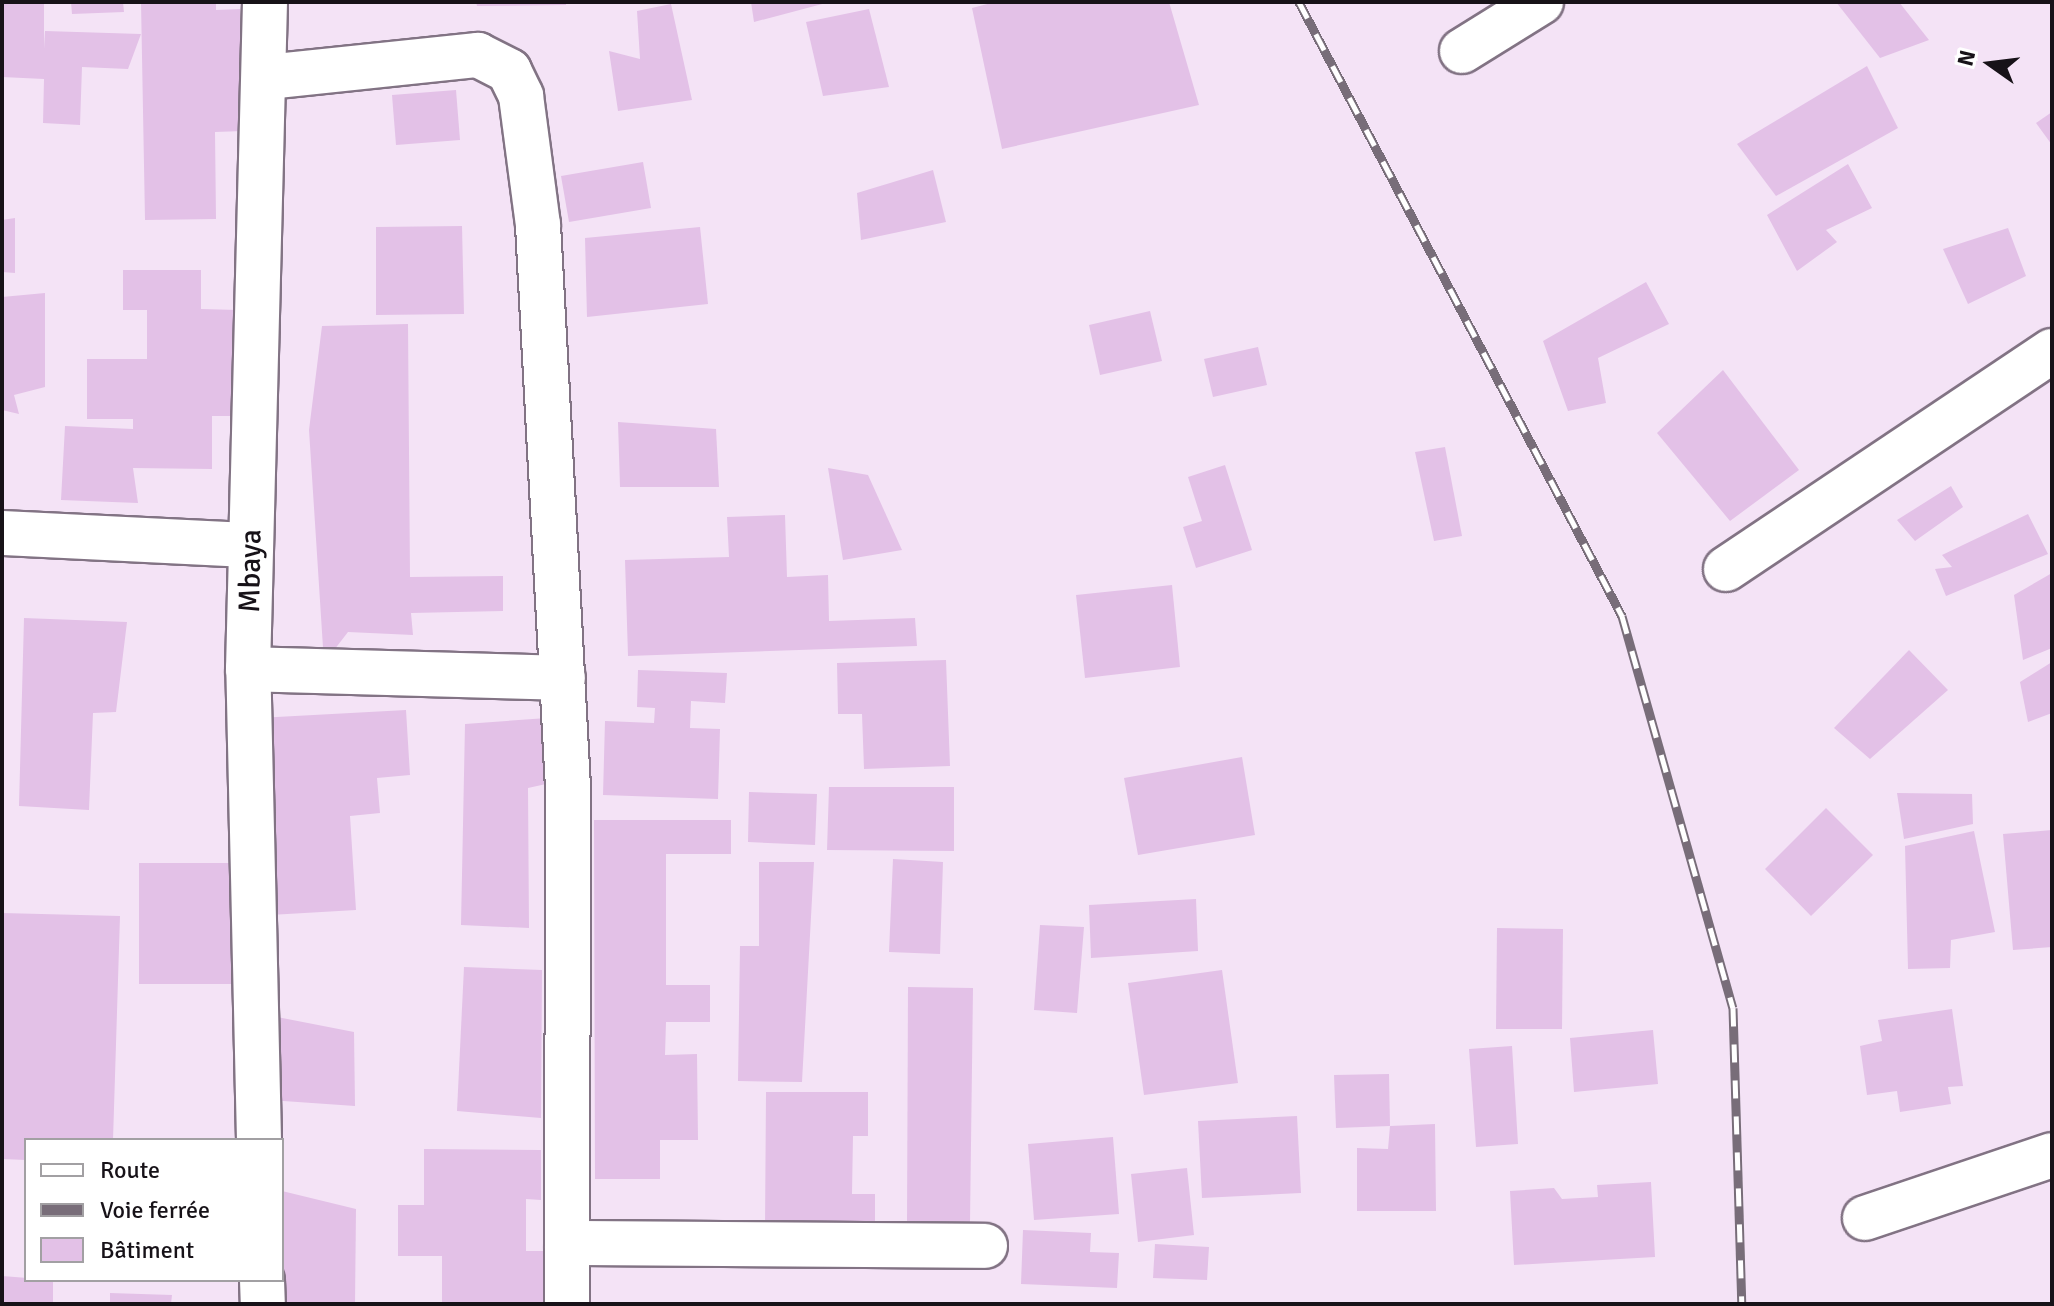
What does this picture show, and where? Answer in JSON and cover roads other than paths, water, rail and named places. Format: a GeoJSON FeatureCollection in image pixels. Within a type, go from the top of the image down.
{"type":"FeatureCollection","features":[{"type":"Feature","properties":{"kind":"street","name":"Mbaya"},"geometry":{"type":"LineString","coordinates":[[259,1138],[248,669],[267,77],[265,2]]}},
{"type":"Feature","properties":{"kind":"street"},"geometry":{"type":"LineString","coordinates":[[1462,51],[1541,2]]}},
{"type":"Feature","properties":{"kind":"street"},"geometry":{"type":"LineString","coordinates":[[267,77],[470,55],[487,57],[509,71],[521,96],[538,225],[563,678],[567,1304]]}},
{"type":"Feature","properties":{"kind":"street"},"geometry":{"type":"LineString","coordinates":[[1726,569],[2052,351]]}},
{"type":"Feature","properties":{"kind":"street"},"geometry":{"type":"LineString","coordinates":[[2,533],[251,545]]}},
{"type":"Feature","properties":{"kind":"street"},"geometry":{"type":"LineString","coordinates":[[248,669],[563,678]]}},
{"type":"Feature","properties":{"kind":"street"},"geometry":{"type":"LineString","coordinates":[[1865,1218],[2052,1155]]}},
{"type":"Feature","properties":{"kind":"street"},"geometry":{"type":"LineString","coordinates":[[567,1243],[985,1246]]}},
{"type":"Feature","properties":{"kind":"street"},"geometry":{"type":"LineString","coordinates":[[262,1282],[263,1304]]}},
{"type":"Feature","properties":{"kind":"railway"},"geometry":{"type":"LineString","coordinates":[[1299,2],[1622,616],[1733,1008],[1742,1304]]}}]}
